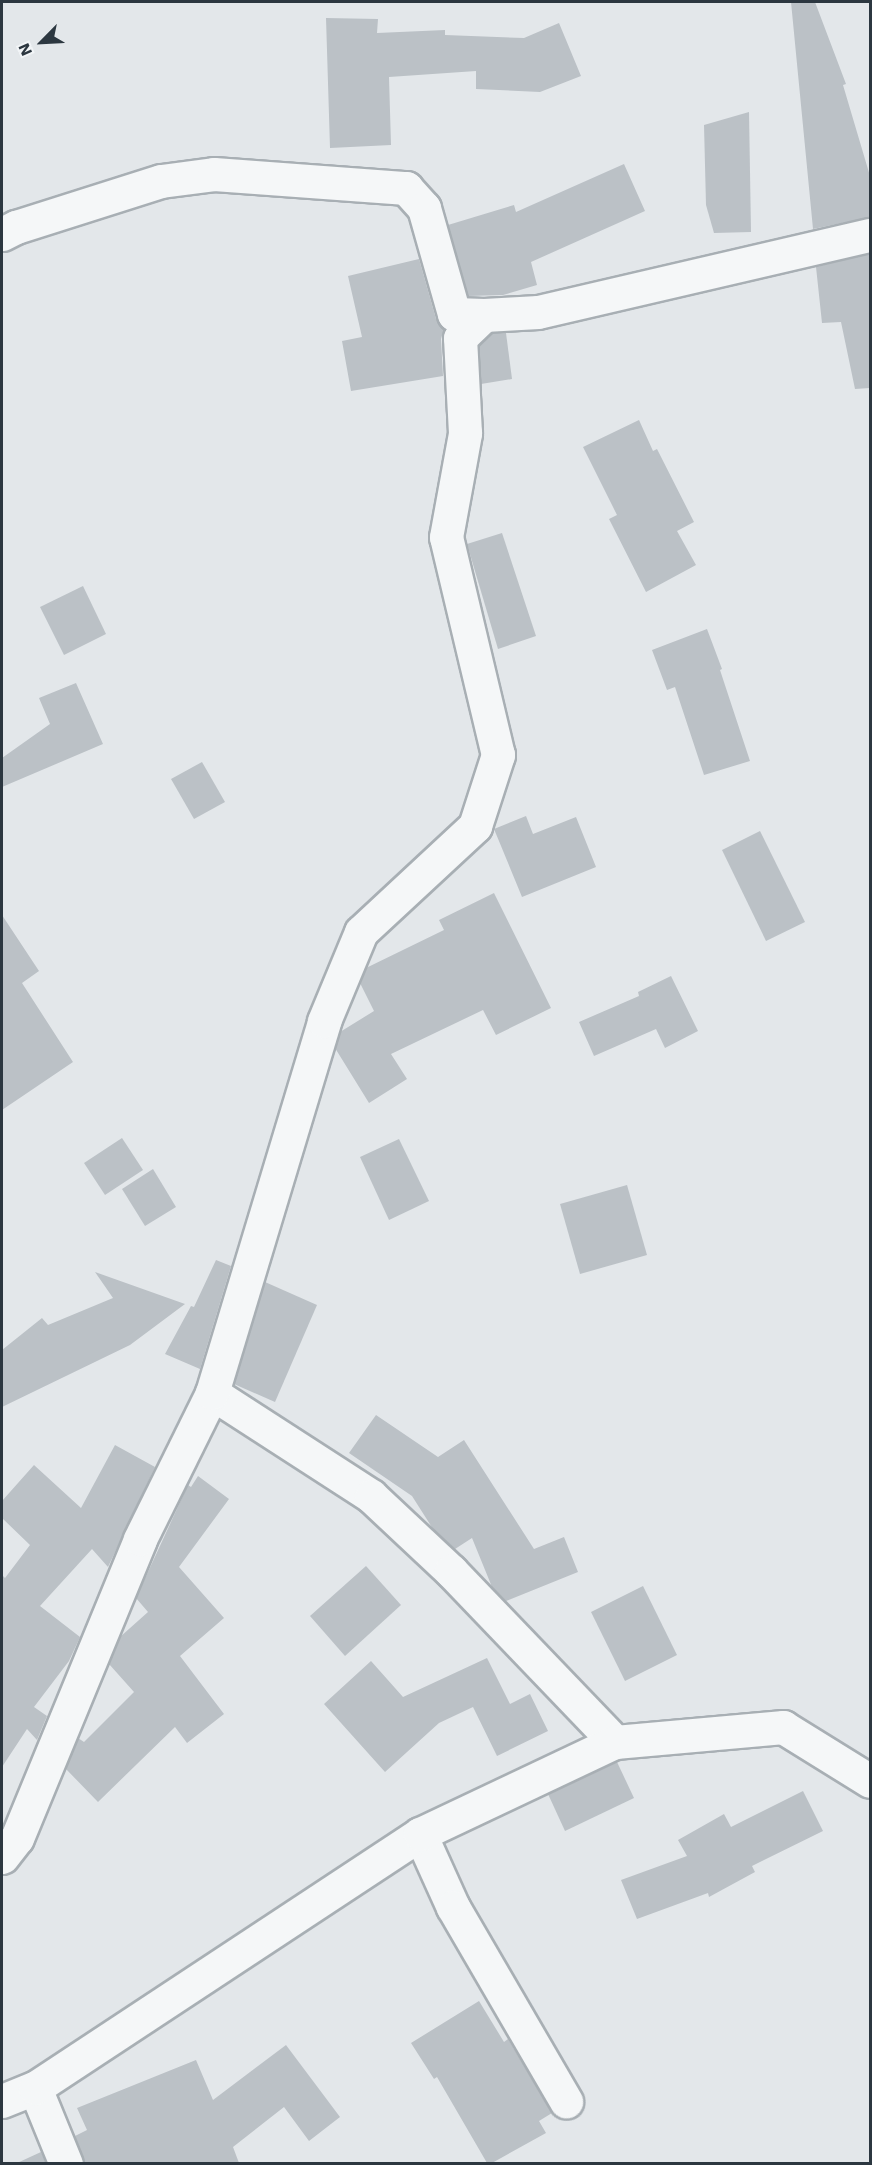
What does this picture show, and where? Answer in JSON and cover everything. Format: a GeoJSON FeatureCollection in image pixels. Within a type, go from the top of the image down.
{"type":"FeatureCollection","features":[{"type":"Feature","properties":{"kind":"street"},"geometry":{"type":"LineString","coordinates":[[2,234],[16,227],[161,181],[214,174],[406,188],[424,208],[454,314],[484,315],[538,312],[870,235]]}},
{"type":"Feature","properties":{"kind":"street"},"geometry":{"type":"LineString","coordinates":[[2,1857],[17,1838],[140,1539],[212,1393],[324,1021],[361,932],[475,826],[498,755],[446,537],[465,433],[460,338],[484,315]]}},
{"type":"Feature","properties":{"kind":"street"},"geometry":{"type":"LineString","coordinates":[[212,1393],[371,1496],[451,1571],[615,1742]]}},
{"type":"Feature","properties":{"kind":"street"},"geometry":{"type":"LineString","coordinates":[[2,2101],[35,2088],[420,1834],[615,1742],[783,1727],[870,1781]]}},
{"type":"Feature","properties":{"kind":"street"},"geometry":{"type":"LineString","coordinates":[[420,1834],[453,1907],[566,2101]]}},
{"type":"Feature","properties":{"kind":"street"},"geometry":{"type":"LineString","coordinates":[[35,2088],[66,2163]]}},
{"type":"Feature","properties":{"kind":"building"},"geometry":{"type":"Polygon","coordinates":[[[791,2],[815,2],[846,84],[843,85],[870,176],[870,217],[813,229],[791,2]]]}},
{"type":"Feature","properties":{"kind":"building"},"geometry":{"type":"Polygon","coordinates":[[[326,18],[378,19],[377,33],[445,30],[445,35],[524,38],[559,23],[581,76],[540,92],[476,89],[476,71],[389,77],[391,145],[330,148],[326,18]]]}},
{"type":"Feature","properties":{"kind":"building"},"geometry":{"type":"Polygon","coordinates":[[[749,112],[751,232],[714,233],[706,205],[704,125],[749,112]]]}},
{"type":"Feature","properties":{"kind":"building"},"geometry":{"type":"Polygon","coordinates":[[[624,164],[645,211],[531,262],[537,285],[503,295],[468,296],[448,225],[514,205],[516,212],[624,164]]]}},
{"type":"Feature","properties":{"kind":"building"},"geometry":{"type":"Polygon","coordinates":[[[870,254],[870,388],[855,389],[841,322],[822,323],[816,267],[870,254]]]}},
{"type":"Feature","properties":{"kind":"building"},"geometry":{"type":"Polygon","coordinates":[[[419,259],[436,319],[444,329],[441,339],[443,376],[351,391],[342,341],[362,337],[348,276],[419,259]]]}},
{"type":"Feature","properties":{"kind":"building"},"geometry":{"type":"Polygon","coordinates":[[[492,333],[506,333],[512,379],[481,384],[479,346],[492,333]]]}},
{"type":"Feature","properties":{"kind":"building"},"geometry":{"type":"Polygon","coordinates":[[[639,420],[653,451],[657,449],[694,522],[677,531],[696,565],[646,592],[609,519],[617,515],[583,447],[639,420]]]}},
{"type":"Feature","properties":{"kind":"building"},"geometry":{"type":"Polygon","coordinates":[[[502,533],[536,636],[498,649],[467,544],[502,533]]]}},
{"type":"Feature","properties":{"kind":"building"},"geometry":{"type":"Polygon","coordinates":[[[83,586],[106,634],[64,655],[40,607],[83,586]]]}},
{"type":"Feature","properties":{"kind":"building"},"geometry":{"type":"Polygon","coordinates":[[[707,629],[722,669],[720,670],[750,761],[704,775],[675,687],[667,690],[652,650],[707,629]]]}},
{"type":"Feature","properties":{"kind":"building"},"geometry":{"type":"Polygon","coordinates":[[[76,683],[103,744],[2,787],[2,758],[50,724],[39,698],[76,683]]]}},
{"type":"Feature","properties":{"kind":"building"},"geometry":{"type":"Polygon","coordinates":[[[202,762],[225,802],[194,819],[171,779],[202,762]]]}},
{"type":"Feature","properties":{"kind":"building"},"geometry":{"type":"Polygon","coordinates":[[[526,816],[533,834],[576,817],[596,867],[522,897],[494,829],[526,816]]]}},
{"type":"Feature","properties":{"kind":"building"},"geometry":{"type":"Polygon","coordinates":[[[760,831],[805,922],[766,941],[722,850],[760,831]]]}},
{"type":"Feature","properties":{"kind":"building"},"geometry":{"type":"Polygon","coordinates":[[[494,893],[551,1008],[496,1035],[483,1010],[391,1054],[407,1079],[369,1103],[335,1048],[340,1032],[374,1011],[360,983],[366,968],[444,930],[439,920],[494,893]]]}},
{"type":"Feature","properties":{"kind":"building"},"geometry":{"type":"Polygon","coordinates":[[[2,915],[39,971],[22,983],[73,1062],[2,1110],[2,915]]]}},
{"type":"Feature","properties":{"kind":"building"},"geometry":{"type":"Polygon","coordinates":[[[671,976],[698,1031],[665,1048],[656,1029],[594,1056],[579,1022],[639,996],[638,992],[671,976]]]}},
{"type":"Feature","properties":{"kind":"building"},"geometry":{"type":"Polygon","coordinates":[[[122,1138],[143,1170],[105,1195],[84,1163],[122,1138]]]}},
{"type":"Feature","properties":{"kind":"building"},"geometry":{"type":"Polygon","coordinates":[[[399,1139],[429,1201],[389,1220],[360,1157],[399,1139]]]}},
{"type":"Feature","properties":{"kind":"building"},"geometry":{"type":"Polygon","coordinates":[[[153,1169],[176,1207],[145,1226],[122,1189],[153,1169]]]}},
{"type":"Feature","properties":{"kind":"building"},"geometry":{"type":"Polygon","coordinates":[[[627,1185],[647,1255],[580,1274],[560,1204],[627,1185]]]}},
{"type":"Feature","properties":{"kind":"building"},"geometry":{"type":"Polygon","coordinates":[[[216,1260],[231,1266],[200,1369],[165,1354],[191,1306],[194,1307],[216,1260]]]}},
{"type":"Feature","properties":{"kind":"building"},"geometry":{"type":"Polygon","coordinates":[[[95,1272],[185,1304],[130,1345],[2,1407],[2,1350],[42,1318],[48,1325],[113,1298],[95,1272]]]}},
{"type":"Feature","properties":{"kind":"building"},"geometry":{"type":"Polygon","coordinates":[[[265,1282],[317,1305],[275,1402],[234,1384],[265,1282]]]}},
{"type":"Feature","properties":{"kind":"building"},"geometry":{"type":"Polygon","coordinates":[[[376,1415],[438,1457],[464,1440],[534,1549],[564,1537],[578,1572],[506,1601],[492,1587],[472,1538],[455,1549],[433,1529],[412,1496],[349,1453],[376,1415]]]}},
{"type":"Feature","properties":{"kind":"building"},"geometry":{"type":"Polygon","coordinates":[[[115,1445],[155,1467],[108,1567],[92,1549],[40,1606],[80,1637],[69,1661],[34,1707],[47,1716],[37,1740],[27,1729],[2,1767],[2,1575],[5,1578],[30,1545],[2,1518],[2,1501],[34,1465],[81,1508],[115,1445]]]}},
{"type":"Feature","properties":{"kind":"building"},"geometry":{"type":"Polygon","coordinates":[[[198,1476],[229,1499],[179,1567],[224,1618],[180,1656],[224,1714],[187,1743],[175,1727],[98,1802],[66,1769],[78,1738],[84,1742],[134,1692],[109,1664],[120,1637],[148,1612],[136,1598],[188,1485],[191,1487],[198,1476]]]}},
{"type":"Feature","properties":{"kind":"building"},"geometry":{"type":"Polygon","coordinates":[[[366,1566],[401,1605],[345,1656],[310,1616],[366,1566]]]}},
{"type":"Feature","properties":{"kind":"building"},"geometry":{"type":"Polygon","coordinates":[[[643,1586],[677,1655],[625,1681],[591,1612],[643,1586]]]}},
{"type":"Feature","properties":{"kind":"building"},"geometry":{"type":"Polygon","coordinates":[[[487,1658],[510,1704],[530,1694],[548,1731],[497,1756],[473,1707],[439,1723],[385,1772],[324,1704],[371,1661],[403,1697],[487,1658]]]}},
{"type":"Feature","properties":{"kind":"building"},"geometry":{"type":"Polygon","coordinates":[[[617,1762],[634,1798],[565,1831],[548,1794],[617,1762]]]}},
{"type":"Feature","properties":{"kind":"building"},"geometry":{"type":"Polygon","coordinates":[[[803,1791],[823,1831],[752,1866],[755,1872],[709,1897],[708,1893],[637,1919],[621,1880],[687,1856],[678,1840],[724,1814],[731,1827],[803,1791]]]}},
{"type":"Feature","properties":{"kind":"building"},"geometry":{"type":"Polygon","coordinates":[[[479,2001],[504,2042],[508,2039],[552,2113],[539,2121],[546,2133],[492,2163],[487,2163],[437,2077],[434,2079],[411,2043],[479,2001]]]}},
{"type":"Feature","properties":{"kind":"building"},"geometry":{"type":"Polygon","coordinates":[[[286,2045],[340,2117],[309,2141],[284,2107],[233,2147],[239,2163],[84,2163],[75,2136],[87,2130],[77,2108],[196,2060],[213,2100],[286,2045]]]}},
{"type":"Feature","properties":{"kind":"building"},"geometry":{"type":"Polygon","coordinates":[[[41,2152],[46,2163],[17,2163],[41,2152]]]}}]}
